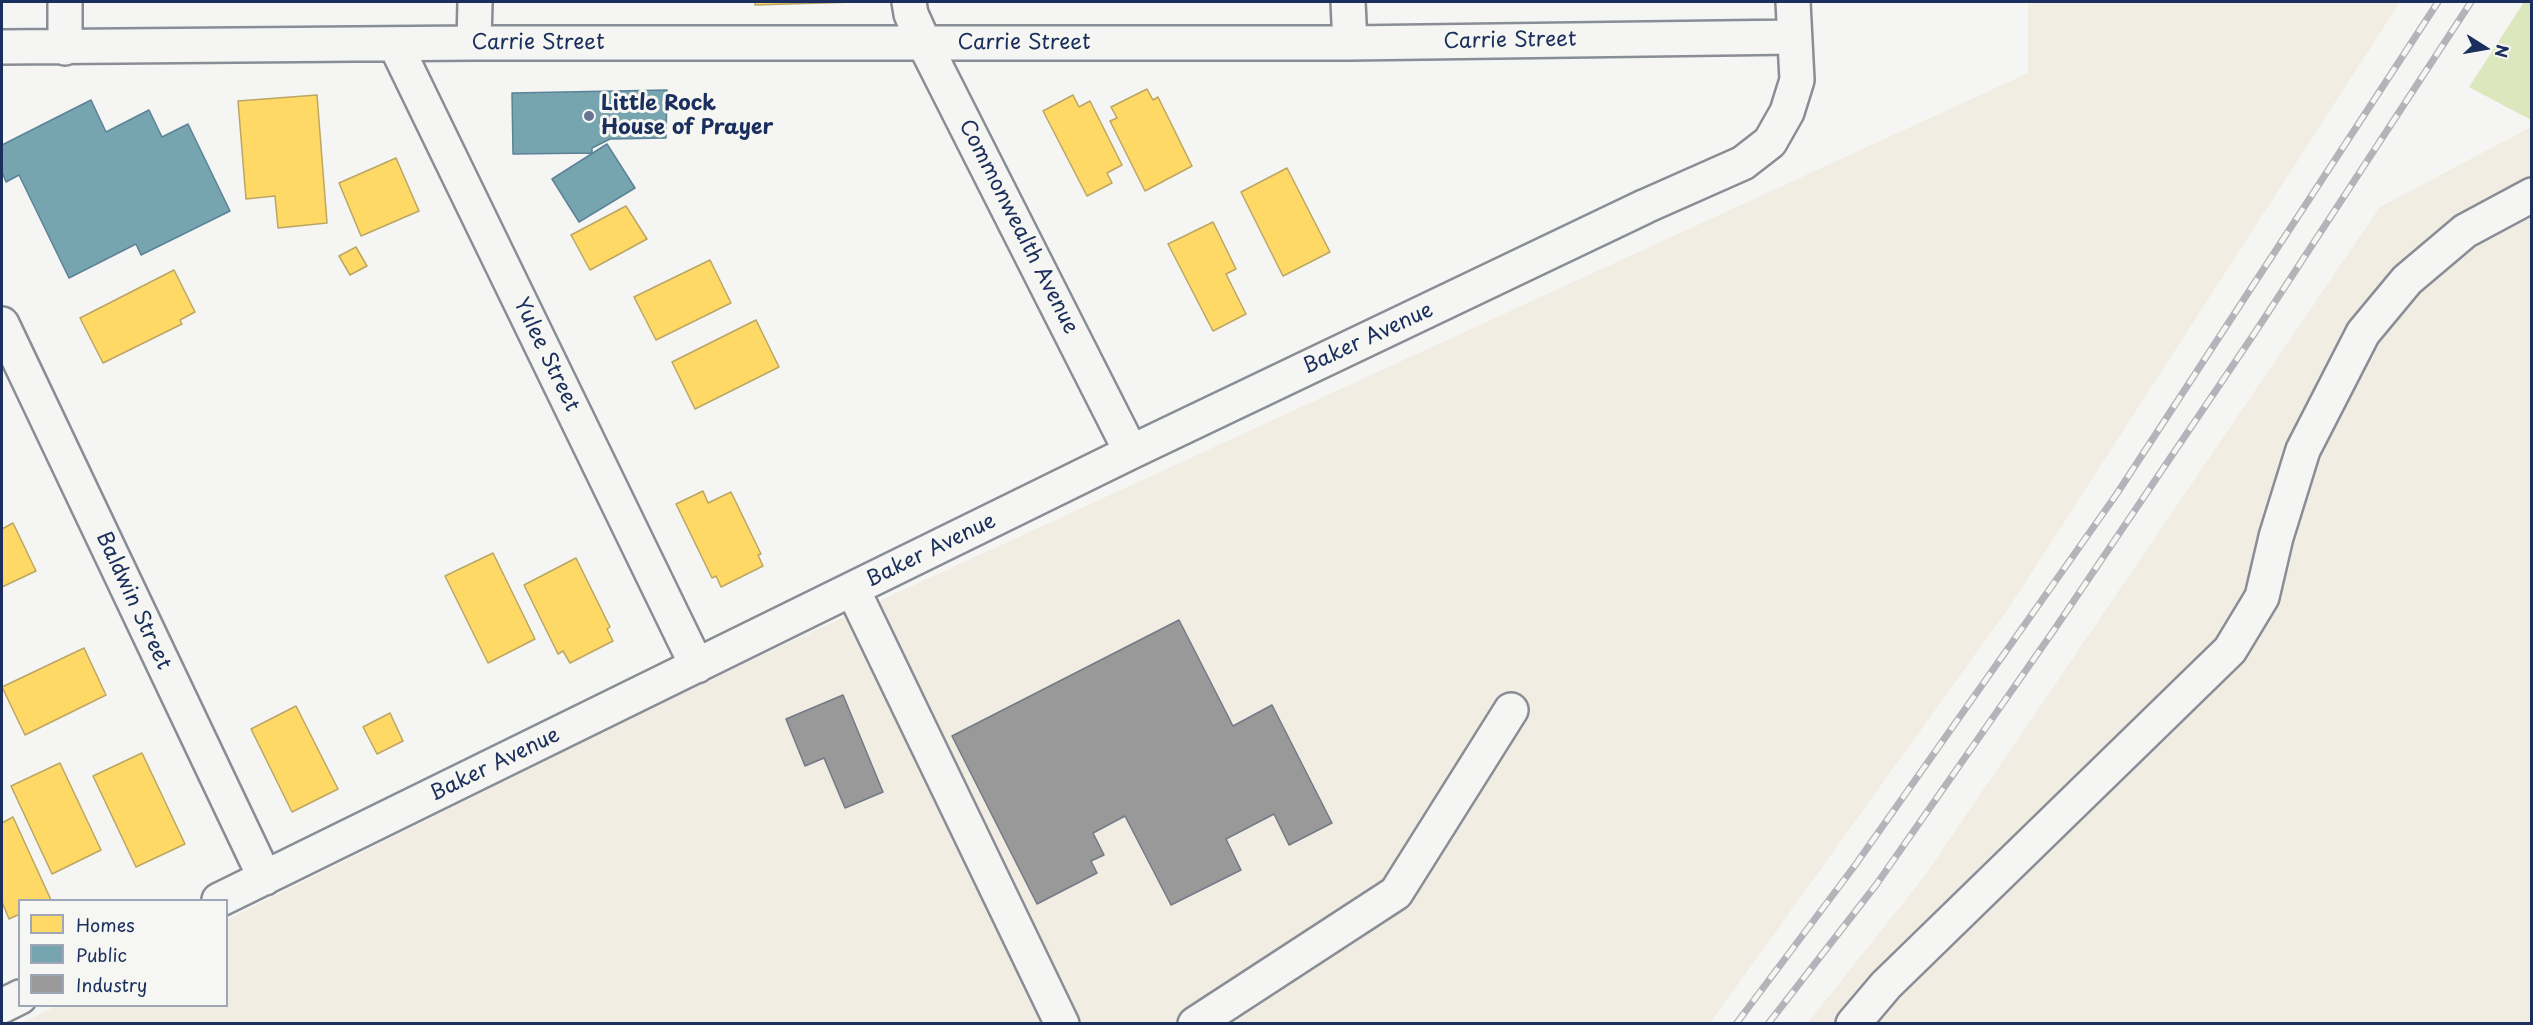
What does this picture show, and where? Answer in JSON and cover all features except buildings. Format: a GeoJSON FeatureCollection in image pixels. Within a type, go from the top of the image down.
{"type":"FeatureCollection","features":[{"type":"Feature","properties":{"kind":"street"},"geometry":{"type":"LineString","coordinates":[[65,2],[65,48]]}},
{"type":"Feature","properties":{"kind":"street"},"geometry":{"type":"LineString","coordinates":[[474,43],[475,2]]}},
{"type":"Feature","properties":{"kind":"street","name":"Commonwealth Avenue"},"geometry":{"type":"LineString","coordinates":[[909,2],[910,14],[924,43],[1131,452]]}},
{"type":"Feature","properties":{"kind":"street"},"geometry":{"type":"LineString","coordinates":[[1348,2],[1350,43]]}},
{"type":"Feature","properties":{"kind":"street"},"geometry":{"type":"LineString","coordinates":[[1793,2],[1794,36]]}},
{"type":"Feature","properties":{"kind":"street","name":"Carrie Street"},"geometry":{"type":"LineString","coordinates":[[2,47],[474,43],[1350,43],[1794,36]]}},
{"type":"Feature","properties":{"kind":"street","name":"Baker Avenue"},"geometry":{"type":"LineString","coordinates":[[221,899],[1131,452],[1646,206],[1743,164],[1770,142],[1787,112],[1797,80],[1794,36]]}},
{"type":"Feature","properties":{"kind":"street","name":"Yulee Street"},"geometry":{"type":"LineString","coordinates":[[395,44],[697,666]]}},
{"type":"Feature","properties":{"kind":"street"},"geometry":{"type":"LineString","coordinates":[[1853,1023],[1886,985],[2230,650],[2262,597],[2276,537],[2302,450],[2363,333],[2407,280],[2465,231],[2532,195]]}},
{"type":"Feature","properties":{"kind":"street","name":"Baldwin Street"},"geometry":{"type":"LineString","coordinates":[[2,324],[265,878]]}},
{"type":"Feature","properties":{"kind":"street"},"geometry":{"type":"LineString","coordinates":[[853,590],[1062,1023]]}},
{"type":"Feature","properties":{"kind":"street"},"geometry":{"type":"LineString","coordinates":[[1195,1023],[1396,893],[1511,710]]}},
{"type":"Feature","properties":{"kind":"street"},"geometry":{"type":"LineString","coordinates":[[2,1006],[18,998]]}},
{"type":"Feature","properties":{"kind":"shaded area"},"geometry":{"type":"Polygon","coordinates":[[[2028,2],[2400,2],[2010,606],[1710,1023],[20,1024],[54,1007],[228,1007],[228,920],[703,682],[2028,73],[2028,2]]]}},
{"type":"Feature","properties":{"kind":"shaded area"},"geometry":{"type":"Polygon","coordinates":[[[2531,127],[2531,1023],[1807,1024],[1926,874],[2380,207],[2531,127]]]}},
{"type":"Feature","properties":{"kind":"green space"},"geometry":{"type":"Polygon","coordinates":[[[2524,2],[2531,2],[2531,120],[2469,87],[2524,2]]]}},
{"type":"Feature","properties":{"kind":"railway"},"geometry":{"type":"LineString","coordinates":[[1736,1024],[1856,864],[2116,495],[2438,2]]}},
{"type":"Feature","properties":{"kind":"railway"},"geometry":{"type":"LineString","coordinates":[[1768,1024],[1876,885],[2054,630],[2256,331],[2471,2]]}},
{"type":"Feature","properties":{"kind":"place","name":"Little Rock House of Prayer"},"geometry":{"type":"Point","coordinates":[589,116]}}]}
